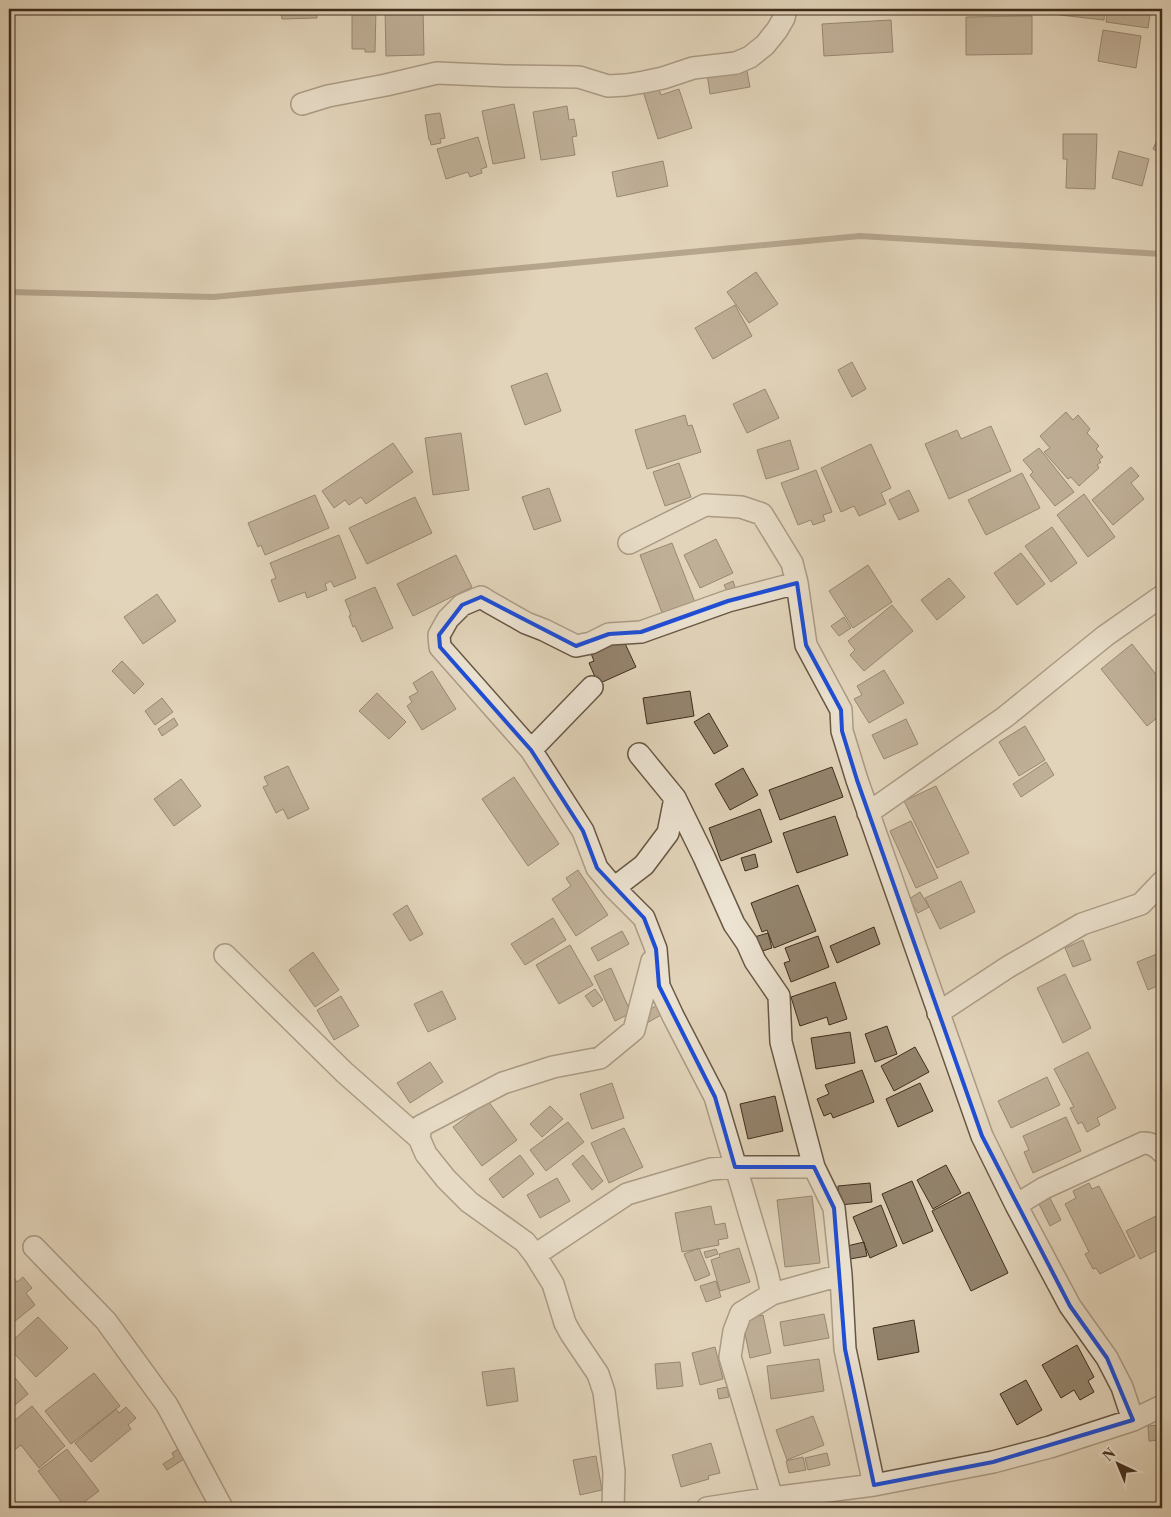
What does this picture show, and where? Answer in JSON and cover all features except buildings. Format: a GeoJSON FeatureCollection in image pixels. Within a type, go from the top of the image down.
{"type":"FeatureCollection","features":[{"type":"Feature","properties":{"kind":"street"},"geometry":{"type":"LineString","coordinates":[[302,104],[328,96],[438,73],[578,77],[608,86],[644,82],[693,68],[736,63],[750,57],[765,45],[777,30],[784,18],[786,9]]}},
{"type":"Feature","properties":{"kind":"street"},"geometry":{"type":"LineString","coordinates":[[629,543],[704,505],[741,508],[762,514],[792,563],[797,583],[806,645],[841,710],[842,731],[856,780],[982,1136],[1016,1205],[1070,1306],[1107,1358],[1122,1387],[1133,1420]]}},
{"type":"Feature","properties":{"kind":"street"},"geometry":{"type":"LineString","coordinates":[[772,1294],[715,1097],[659,986],[656,949],[644,918],[597,868],[583,831],[531,750],[440,646],[439,635],[448,619],[462,605],[481,597],[526,623],[576,646],[591,644],[609,634],[641,632],[728,601],[797,583]]}},
{"type":"Feature","properties":{"kind":"street"},"geometry":{"type":"LineString","coordinates":[[868,813],[1005,717],[1105,636],[1162,596]]}},
{"type":"Feature","properties":{"kind":"street"},"geometry":{"type":"LineString","coordinates":[[531,750],[592,687]]}},
{"type":"Feature","properties":{"kind":"street"},"geometry":{"type":"LineString","coordinates":[[640,754],[676,798],[734,924],[747,943],[755,961],[779,996],[781,1042],[814,1167],[834,1208],[842,1274],[845,1349],[874,1485]]}},
{"type":"Feature","properties":{"kind":"street"},"geometry":{"type":"LineString","coordinates":[[614,888],[644,865],[668,833],[676,798]]}},
{"type":"Feature","properties":{"kind":"street"},"geometry":{"type":"LineString","coordinates":[[938,1013],[1008,967],[1082,924],[1141,904],[1162,882]]}},
{"type":"Feature","properties":{"kind":"street"},"geometry":{"type":"LineString","coordinates":[[419,1138],[421,1126],[503,1083],[553,1067],[600,1058],[634,1030],[656,949]]}},
{"type":"Feature","properties":{"kind":"street"},"geometry":{"type":"LineString","coordinates":[[226,954],[345,1073],[419,1138],[426,1154],[446,1180],[469,1202],[525,1242],[535,1255],[553,1284],[565,1323],[598,1374],[604,1392],[614,1472],[613,1508]]}},
{"type":"Feature","properties":{"kind":"street"},"geometry":{"type":"LineString","coordinates":[[1016,1205],[1044,1188],[1143,1143],[1150,1143],[1158,1147],[1162,1152]]}},
{"type":"Feature","properties":{"kind":"street"},"geometry":{"type":"LineString","coordinates":[[535,1255],[627,1194],[711,1169],[735,1167],[814,1167]]}},
{"type":"Feature","properties":{"kind":"street"},"geometry":{"type":"LineString","coordinates":[[34,1247],[106,1321],[167,1404],[222,1508]]}},
{"type":"Feature","properties":{"kind":"street"},"geometry":{"type":"LineString","coordinates":[[772,1498],[730,1357],[734,1331],[741,1313],[772,1294],[842,1274]]}},
{"type":"Feature","properties":{"kind":"street"},"geometry":{"type":"LineString","coordinates":[[707,1508],[874,1485],[993,1462],[1050,1447],[1133,1420],[1162,1406]]}},
{"type":"Feature","properties":{"kind":"highlighted area"},"geometry":{"type":"Polygon","coordinates":[[[797,583],[806,645],[841,710],[842,731],[857,780],[982,1136],[1070,1306],[1107,1358],[1133,1420],[993,1462],[874,1485],[845,1349],[834,1208],[814,1167],[735,1167],[715,1097],[659,986],[656,949],[644,918],[597,868],[583,831],[531,750],[440,647],[439,635],[462,605],[481,597],[576,646],[609,634],[641,632],[728,601],[797,583]]]}},
{"type":"Feature","properties":{"kind":"waterway"},"geometry":{"type":"LineString","coordinates":[[9,292],[213,297],[860,236],[1162,254]]}}]}
